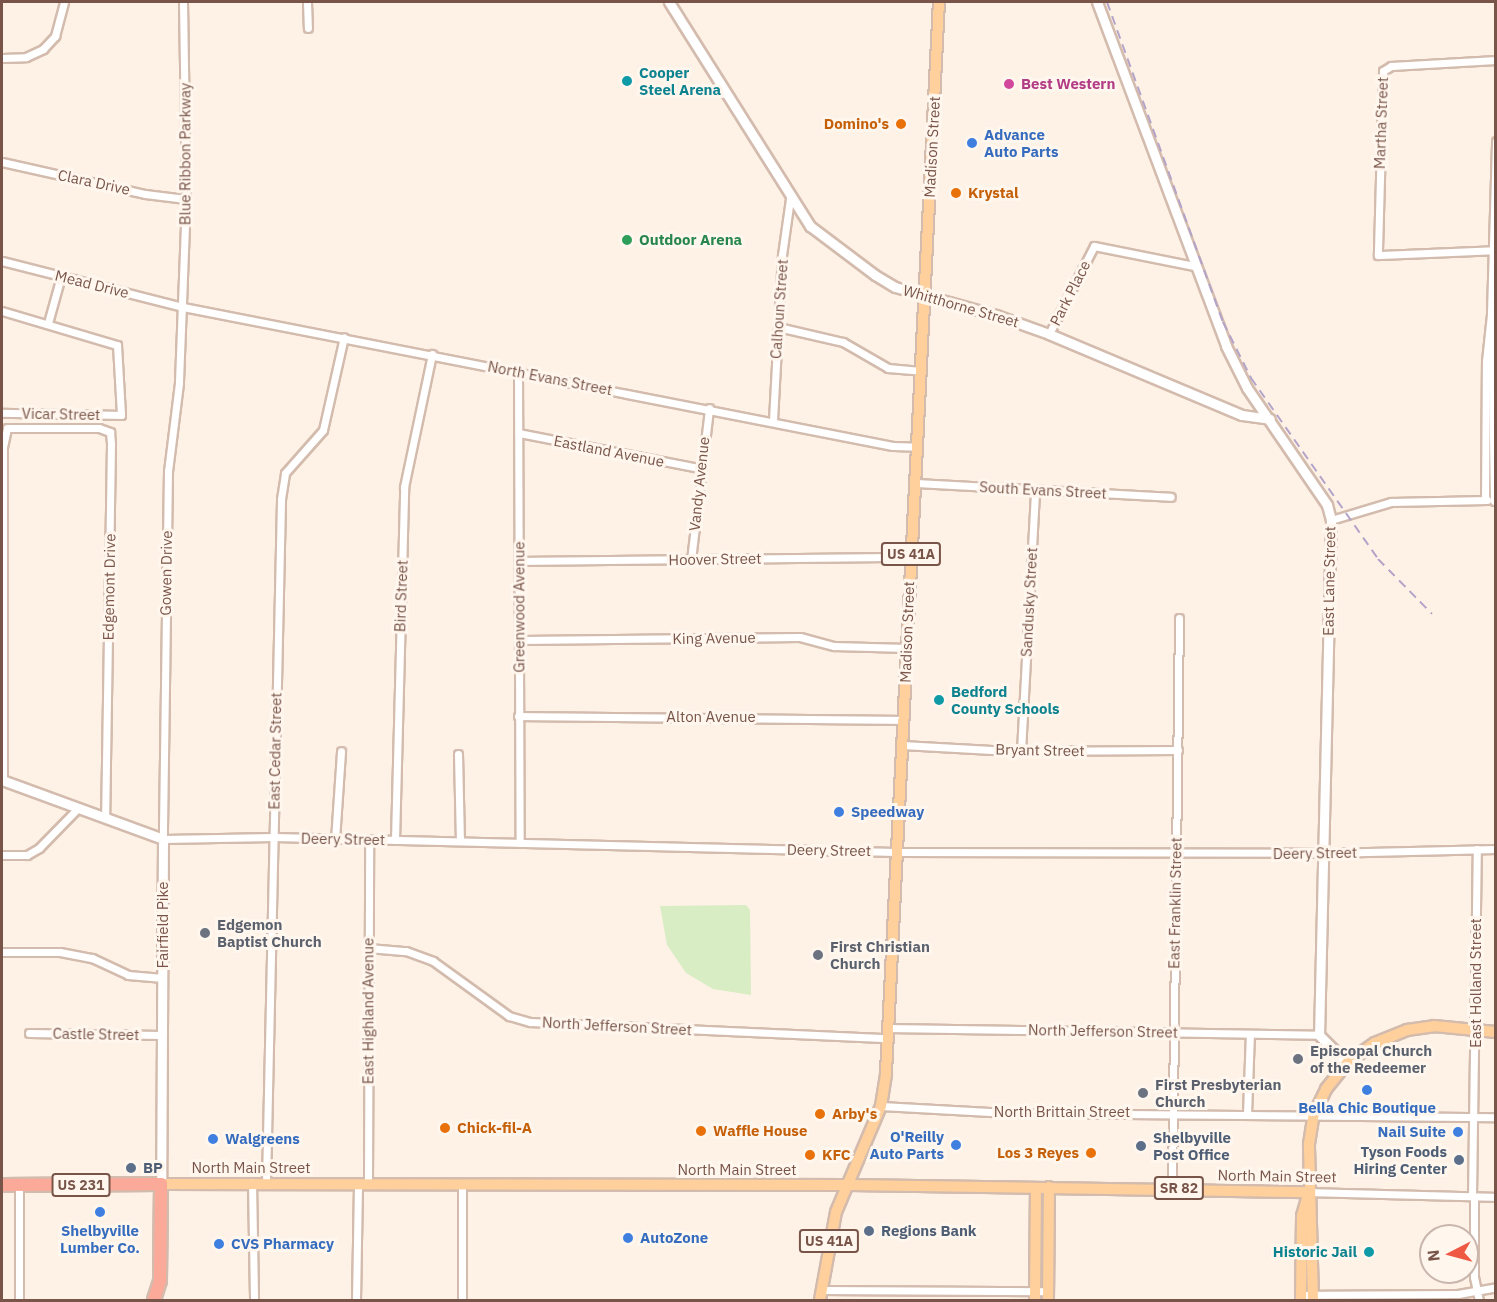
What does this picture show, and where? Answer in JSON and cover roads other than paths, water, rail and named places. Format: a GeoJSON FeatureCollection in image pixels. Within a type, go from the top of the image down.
{"type":"FeatureCollection","features":[{"type":"Feature","properties":{"kind":"highway","name":"North Main Street"},"geometry":{"type":"LineString","coordinates":[[2,1185],[161,1184]]}},
{"type":"Feature","properties":{"kind":"highway"},"geometry":{"type":"LineString","coordinates":[[154,1300],[160,1281],[161,1184]]}},
{"type":"Feature","properties":{"kind":"main road","name":"Madison Street"},"geometry":{"type":"LineString","coordinates":[[850,1185],[881,1106],[887,1033],[939,2]]}},
{"type":"Feature","properties":{"kind":"main road"},"geometry":{"type":"LineString","coordinates":[[1301,1298],[1302,1216],[1309,1192],[1314,1114],[1326,1089],[1347,1064],[1374,1043],[1407,1030],[1434,1026],[1496,1032]]}},
{"type":"Feature","properties":{"kind":"main road","name":"North Main Street"},"geometry":{"type":"LineString","coordinates":[[161,1184],[252,1182],[462,1185],[850,1185],[1172,1188],[1309,1192]]}},
{"type":"Feature","properties":{"kind":"main road","name":"US 41A"},"geometry":{"type":"LineString","coordinates":[[821,1295],[836,1212],[850,1185]]}},
{"type":"Feature","properties":{"kind":"main road"},"geometry":{"type":"LineString","coordinates":[[1048,1296],[1049,1187]]}},
{"type":"Feature","properties":{"kind":"main road"},"geometry":{"type":"LineString","coordinates":[[1035,1295],[1036,1188]]}},
{"type":"Feature","properties":{"kind":"main road"},"geometry":{"type":"LineString","coordinates":[[1309,1192],[1313,1216],[1313,1298]]}},
{"type":"Feature","properties":{"kind":"street"},"geometry":{"type":"LineString","coordinates":[[2,58],[26,57],[43,49],[55,36],[64,2]]}},
{"type":"Feature","properties":{"kind":"street","name":"Blue Ribbon Parkway"},"geometry":{"type":"LineString","coordinates":[[183,2],[186,199],[183,307]]}},
{"type":"Feature","properties":{"kind":"street"},"geometry":{"type":"LineString","coordinates":[[307,2],[308,28]]}},
{"type":"Feature","properties":{"kind":"street","name":"Whitthorne Street"},"geometry":{"type":"LineString","coordinates":[[669,2],[706,56],[790,199],[810,226],[875,275],[895,287],[996,315],[1049,334],[1242,415],[1270,419]]}},
{"type":"Feature","properties":{"kind":"street","name":"East Lane Street"},"geometry":{"type":"LineString","coordinates":[[1097,2],[1194,266],[1226,346],[1270,419],[1328,505],[1330,520],[1325,854],[1319,1035]]}},
{"type":"Feature","properties":{"kind":"street","name":"Martha Street"},"geometry":{"type":"LineString","coordinates":[[1494,251],[1378,255],[1383,71],[1391,66],[1496,60]]}},
{"type":"Feature","properties":{"kind":"street"},"geometry":{"type":"LineString","coordinates":[[1485,500],[1486,361],[1494,251],[1496,141]]}},
{"type":"Feature","properties":{"kind":"street","name":"Clara Drive"},"geometry":{"type":"LineString","coordinates":[[2,162],[145,194],[186,199]]}},
{"type":"Feature","properties":{"kind":"street","name":"Calhoun Street"},"geometry":{"type":"LineString","coordinates":[[773,420],[778,327],[790,199]]}},
{"type":"Feature","properties":{"kind":"street","name":"Park Place"},"geometry":{"type":"LineString","coordinates":[[1049,334],[1094,246],[1194,266]]}},
{"type":"Feature","properties":{"kind":"street","name":"Mead Drive"},"geometry":{"type":"LineString","coordinates":[[2,261],[183,307]]}},
{"type":"Feature","properties":{"kind":"street"},"geometry":{"type":"LineString","coordinates":[[2,310],[48,323],[61,276]]}},
{"type":"Feature","properties":{"kind":"street","name":"North Evans Street"},"geometry":{"type":"LineString","coordinates":[[183,307],[773,420],[893,446],[918,447]]}},
{"type":"Feature","properties":{"kind":"street","name":"Gowen Drive"},"geometry":{"type":"LineString","coordinates":[[163,839],[168,471],[179,383],[183,307]]}},
{"type":"Feature","properties":{"kind":"street"},"geometry":{"type":"LineString","coordinates":[[1330,520],[1391,502],[1495,501],[1491,312]]}},
{"type":"Feature","properties":{"kind":"street","name":"Vicar Street"},"geometry":{"type":"LineString","coordinates":[[2,413],[122,415],[117,345],[48,323]]}},
{"type":"Feature","properties":{"kind":"street"},"geometry":{"type":"LineString","coordinates":[[778,327],[843,342],[888,368],[921,370]]}},
{"type":"Feature","properties":{"kind":"street","name":"East Cedar Street"},"geometry":{"type":"LineString","coordinates":[[266,1183],[280,499],[285,473],[323,430],[344,337]]}},
{"type":"Feature","properties":{"kind":"street","name":"Bird Street"},"geometry":{"type":"LineString","coordinates":[[395,840],[404,487],[432,354]]}},
{"type":"Feature","properties":{"kind":"street","name":"Greenwood Avenue"},"geometry":{"type":"LineString","coordinates":[[518,372],[520,843]]}},
{"type":"Feature","properties":{"kind":"street","name":"Vandy Avenue"},"geometry":{"type":"LineString","coordinates":[[691,560],[699,468],[709,408]]}},
{"type":"Feature","properties":{"kind":"street","name":"Edgemont Drive"},"geometry":{"type":"LineString","coordinates":[[2,781],[3,447],[7,428],[99,428],[111,432],[105,817]]}},
{"type":"Feature","properties":{"kind":"street","name":"Eastland Avenue"},"geometry":{"type":"LineString","coordinates":[[519,433],[699,468]]}},
{"type":"Feature","properties":{"kind":"street","name":"South Evans Street"},"geometry":{"type":"LineString","coordinates":[[915,483],[1171,497]]}},
{"type":"Feature","properties":{"kind":"street","name":"Sandusky Street"},"geometry":{"type":"LineString","coordinates":[[1021,751],[1035,489]]}},
{"type":"Feature","properties":{"kind":"street","name":"Hoover Street"},"geometry":{"type":"LineString","coordinates":[[519,561],[911,557]]}},
{"type":"Feature","properties":{"kind":"street","name":"East Franklin Street"},"geometry":{"type":"LineString","coordinates":[[1172,1188],[1179,618]]}},
{"type":"Feature","properties":{"kind":"street","name":"King Avenue"},"geometry":{"type":"LineString","coordinates":[[520,640],[800,637],[834,646],[907,648]]}},
{"type":"Feature","properties":{"kind":"street","name":"Alton Avenue"},"geometry":{"type":"LineString","coordinates":[[518,716],[904,720]]}},
{"type":"Feature","properties":{"kind":"street","name":"Bryant Street"},"geometry":{"type":"LineString","coordinates":[[902,745],[1021,751],[1178,750]]}},
{"type":"Feature","properties":{"kind":"street"},"geometry":{"type":"LineString","coordinates":[[335,840],[341,752]]}},
{"type":"Feature","properties":{"kind":"street"},"geometry":{"type":"LineString","coordinates":[[458,754],[460,841]]}},
{"type":"Feature","properties":{"kind":"street"},"geometry":{"type":"LineString","coordinates":[[2,781],[163,839]]}},
{"type":"Feature","properties":{"kind":"street"},"geometry":{"type":"LineString","coordinates":[[2,855],[27,855],[39,848],[77,809]]}},
{"type":"Feature","properties":{"kind":"street","name":"Deery Street"},"geometry":{"type":"LineString","coordinates":[[163,839],[274,837],[896,852],[1325,854],[1496,849]]}},
{"type":"Feature","properties":{"kind":"street","name":"Fairfield Pike"},"geometry":{"type":"LineString","coordinates":[[161,1184],[163,839]]}},
{"type":"Feature","properties":{"kind":"street","name":"East Highland Avenue"},"geometry":{"type":"LineString","coordinates":[[356,1300],[363,1183],[369,840]]}},
{"type":"Feature","properties":{"kind":"street","name":"East Holland Street"},"geometry":{"type":"LineString","coordinates":[[1477,849],[1473,1196],[1476,1291],[1479,1300]]}},
{"type":"Feature","properties":{"kind":"street","name":"North Jefferson Street"},"geometry":{"type":"LineString","coordinates":[[368,948],[406,951],[433,962],[509,1016],[530,1022],[887,1033],[1174,1032],[1319,1035]]}},
{"type":"Feature","properties":{"kind":"street"},"geometry":{"type":"LineString","coordinates":[[2,952],[60,952],[92,958],[128,975],[163,978]]}},
{"type":"Feature","properties":{"kind":"street","name":"Castle Street"},"geometry":{"type":"LineString","coordinates":[[29,1033],[162,1035]]}},
{"type":"Feature","properties":{"kind":"street"},"geometry":{"type":"LineString","coordinates":[[1247,1114],[1250,1034]]}},
{"type":"Feature","properties":{"kind":"street"},"geometry":{"type":"LineString","coordinates":[[1319,1035],[1347,1064]]}},
{"type":"Feature","properties":{"kind":"street","name":"North Brittain Street"},"geometry":{"type":"LineString","coordinates":[[881,1106],[962,1112],[1174,1112],[1496,1117]]}},
{"type":"Feature","properties":{"kind":"street"},"geometry":{"type":"LineString","coordinates":[[252,1182],[254,1300]]}},
{"type":"Feature","properties":{"kind":"street"},"geometry":{"type":"LineString","coordinates":[[19,1185],[19,1300]]}},
{"type":"Feature","properties":{"kind":"street"},"geometry":{"type":"LineString","coordinates":[[462,1185],[462,1300]]}},
{"type":"Feature","properties":{"kind":"street","name":"North Main Street"},"geometry":{"type":"LineString","coordinates":[[1309,1192],[1496,1197]]}},
{"type":"Feature","properties":{"kind":"street"},"geometry":{"type":"LineString","coordinates":[[1301,1298],[1476,1291],[1496,1287]]}},
{"type":"Feature","properties":{"kind":"street"},"geometry":{"type":"LineString","coordinates":[[821,1295],[1048,1296]]}},
{"type":"Feature","properties":{"kind":"railway"},"geometry":{"type":"LineString","coordinates":[[1107,2],[1223,322],[1251,378],[1378,559],[1432,614]]}},
{"type":"Feature","properties":{"kind":"place","name":"Cooper Steel Arena"},"geometry":{"type":"Point","coordinates":[627,81]}},
{"type":"Feature","properties":{"kind":"place","name":"Best Western"},"geometry":{"type":"Point","coordinates":[1009,84]}},
{"type":"Feature","properties":{"kind":"place","name":"Domino's"},"geometry":{"type":"Point","coordinates":[901,124]}},
{"type":"Feature","properties":{"kind":"place","name":"Advance Auto Parts"},"geometry":{"type":"Point","coordinates":[972,143]}},
{"type":"Feature","properties":{"kind":"place","name":"Krystal"},"geometry":{"type":"Point","coordinates":[956,193]}},
{"type":"Feature","properties":{"kind":"place","name":"Outdoor Arena"},"geometry":{"type":"Point","coordinates":[627,240]}},
{"type":"Feature","properties":{"kind":"place","name":"Bedford County Schools"},"geometry":{"type":"Point","coordinates":[939,700]}},
{"type":"Feature","properties":{"kind":"place","name":"Speedway"},"geometry":{"type":"Point","coordinates":[839,812]}},
{"type":"Feature","properties":{"kind":"place","name":"Edgemon Baptist Church"},"geometry":{"type":"Point","coordinates":[205,933]}},
{"type":"Feature","properties":{"kind":"place","name":"First Christian Church"},"geometry":{"type":"Point","coordinates":[818,955]}},
{"type":"Feature","properties":{"kind":"place","name":"Episcopal Church of the Redeemer"},"geometry":{"type":"Point","coordinates":[1298,1059]}},
{"type":"Feature","properties":{"kind":"place","name":"Bella Chic Boutique"},"geometry":{"type":"Point","coordinates":[1367,1090]}},
{"type":"Feature","properties":{"kind":"place","name":"First Presbyterian Church"},"geometry":{"type":"Point","coordinates":[1143,1093]}},
{"type":"Feature","properties":{"kind":"place","name":"Arby's"},"geometry":{"type":"Point","coordinates":[820,1114]}},
{"type":"Feature","properties":{"kind":"place","name":"Chick-fil-A"},"geometry":{"type":"Point","coordinates":[445,1128]}},
{"type":"Feature","properties":{"kind":"place","name":"Waffle House"},"geometry":{"type":"Point","coordinates":[701,1131]}},
{"type":"Feature","properties":{"kind":"place","name":"Nail Suite"},"geometry":{"type":"Point","coordinates":[1458,1132]}},
{"type":"Feature","properties":{"kind":"place","name":"Walgreens"},"geometry":{"type":"Point","coordinates":[213,1139]}},
{"type":"Feature","properties":{"kind":"place","name":"O'Reilly Auto Parts"},"geometry":{"type":"Point","coordinates":[956,1145]}},
{"type":"Feature","properties":{"kind":"place","name":"Shelbyville Post Office"},"geometry":{"type":"Point","coordinates":[1141,1146]}},
{"type":"Feature","properties":{"kind":"place","name":"Los 3 Reyes"},"geometry":{"type":"Point","coordinates":[1091,1153]}},
{"type":"Feature","properties":{"kind":"place","name":"KFC"},"geometry":{"type":"Point","coordinates":[810,1155]}},
{"type":"Feature","properties":{"kind":"place","name":"Tyson Foods Hiring Center"},"geometry":{"type":"Point","coordinates":[1459,1160]}},
{"type":"Feature","properties":{"kind":"place","name":"BP"},"geometry":{"type":"Point","coordinates":[131,1168]}},
{"type":"Feature","properties":{"kind":"place","name":"Shelbyville Lumber Co."},"geometry":{"type":"Point","coordinates":[100,1212]}},
{"type":"Feature","properties":{"kind":"place","name":"Regions Bank"},"geometry":{"type":"Point","coordinates":[869,1231]}},
{"type":"Feature","properties":{"kind":"place","name":"AutoZone"},"geometry":{"type":"Point","coordinates":[628,1238]}},
{"type":"Feature","properties":{"kind":"place","name":"CVS Pharmacy"},"geometry":{"type":"Point","coordinates":[219,1244]}},
{"type":"Feature","properties":{"kind":"place","name":"Historic Jail"},"geometry":{"type":"Point","coordinates":[1369,1252]}}]}
